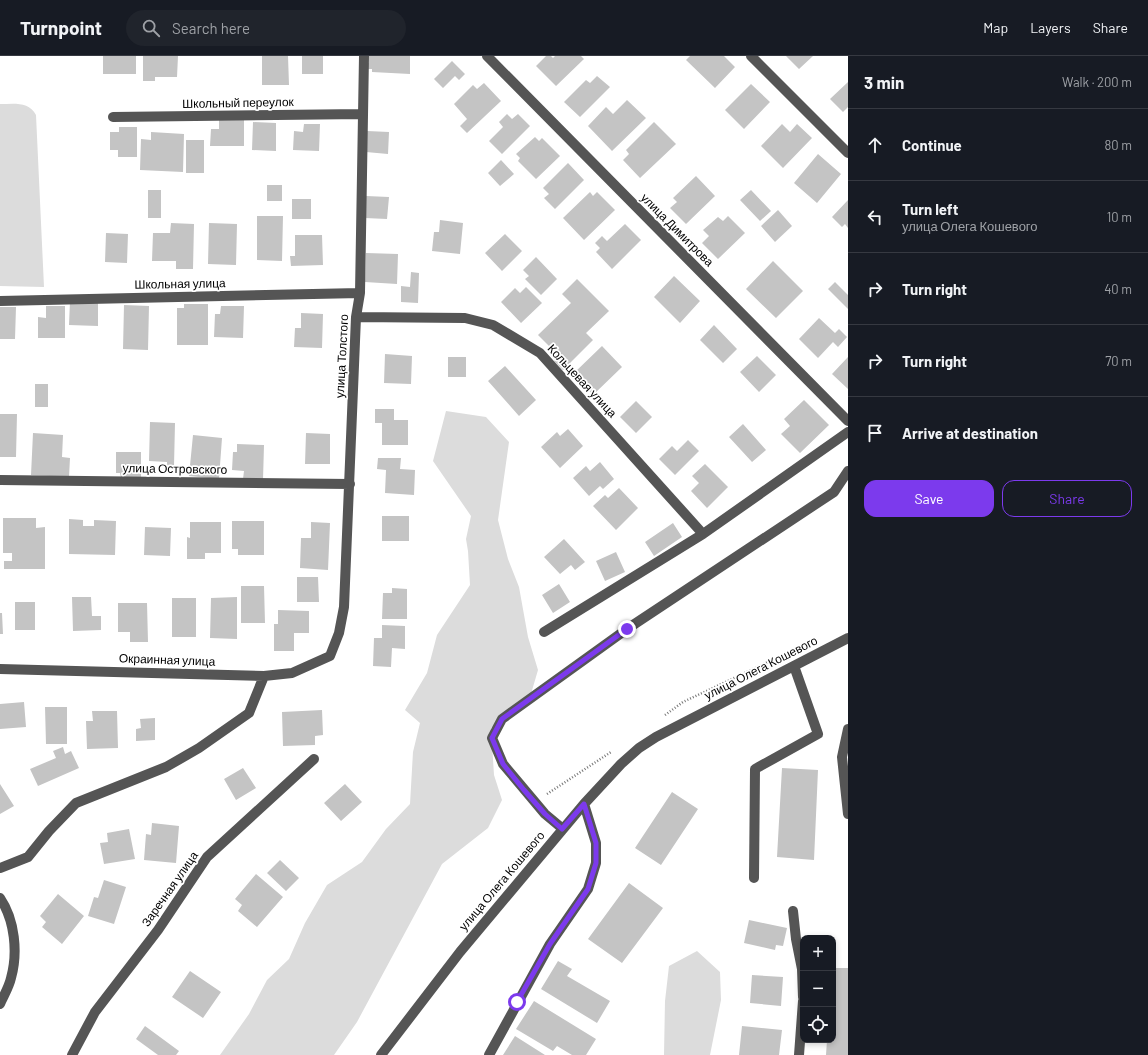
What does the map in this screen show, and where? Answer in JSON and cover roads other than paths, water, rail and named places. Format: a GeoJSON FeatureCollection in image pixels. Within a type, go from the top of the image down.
{"type":"FeatureCollection","features":[{"type":"Feature","properties":{"kind":"street","name":"улица Толстого"},"geometry":{"type":"LineString","coordinates":[[330,656],[339,633],[344,606],[356,317],[360,293],[364,56]]}},
{"type":"Feature","properties":{"kind":"street","name":"улица Димитрова"},"geometry":{"type":"LineString","coordinates":[[487,56],[848,421]]}},
{"type":"Feature","properties":{"kind":"street"},"geometry":{"type":"LineString","coordinates":[[751,56],[848,153]]}},
{"type":"Feature","properties":{"kind":"street","name":"Школьный переулок"},"geometry":{"type":"LineString","coordinates":[[113,118],[364,114]]}},
{"type":"Feature","properties":{"kind":"street","name":"Школьная улица"},"geometry":{"type":"LineString","coordinates":[[0,301],[360,293]]}},
{"type":"Feature","properties":{"kind":"street","name":"Кольцевая улица"},"geometry":{"type":"LineString","coordinates":[[356,317],[465,318],[493,325],[540,353],[703,534]]}},
{"type":"Feature","properties":{"kind":"street"},"geometry":{"type":"LineString","coordinates":[[544,632],[703,534],[848,432]]}},
{"type":"Feature","properties":{"kind":"street"},"geometry":{"type":"LineString","coordinates":[[562,829],[545,814],[503,764],[492,738],[502,719],[627,629],[834,492],[848,471]]}},
{"type":"Feature","properties":{"kind":"street","name":"улица Островского"},"geometry":{"type":"LineString","coordinates":[[0,480],[350,484]]}},
{"type":"Feature","properties":{"kind":"street","name":"улица Олега Кошевого"},"geometry":{"type":"LineString","coordinates":[[381,1055],[460,952],[562,829],[620,764],[639,748],[656,737],[848,638]]}},
{"type":"Feature","properties":{"kind":"street","name":"Окраинная улица"},"geometry":{"type":"LineString","coordinates":[[0,669],[264,676],[292,673],[330,656]]}},
{"type":"Feature","properties":{"kind":"street"},"geometry":{"type":"LineString","coordinates":[[754,878],[755,768],[818,734],[794,666]]}},
{"type":"Feature","properties":{"kind":"street"},"geometry":{"type":"LineString","coordinates":[[0,868],[28,856],[48,831],[76,803],[166,767],[199,748],[249,713],[264,676]]}},
{"type":"Feature","properties":{"kind":"street"},"geometry":{"type":"LineString","coordinates":[[848,728],[842,757],[848,814]]}},
{"type":"Feature","properties":{"kind":"street","name":"Заречная улица"},"geometry":{"type":"LineString","coordinates":[[72,1055],[95,1012],[158,930],[207,857],[314,760]]}},
{"type":"Feature","properties":{"kind":"street"},"geometry":{"type":"LineString","coordinates":[[489,1055],[550,944],[588,889],[596,863],[596,843],[584,804]]}},
{"type":"Feature","properties":{"kind":"street"},"geometry":{"type":"LineString","coordinates":[[0,898],[10,919],[16,954],[11,979],[0,1004]]}},
{"type":"Feature","properties":{"kind":"street"},"geometry":{"type":"LineString","coordinates":[[793,911],[796,939],[802,971]]}},
{"type":"Feature","properties":{"kind":"street"},"geometry":{"type":"LineString","coordinates":[[799,1055],[803,1007]]}}]}
